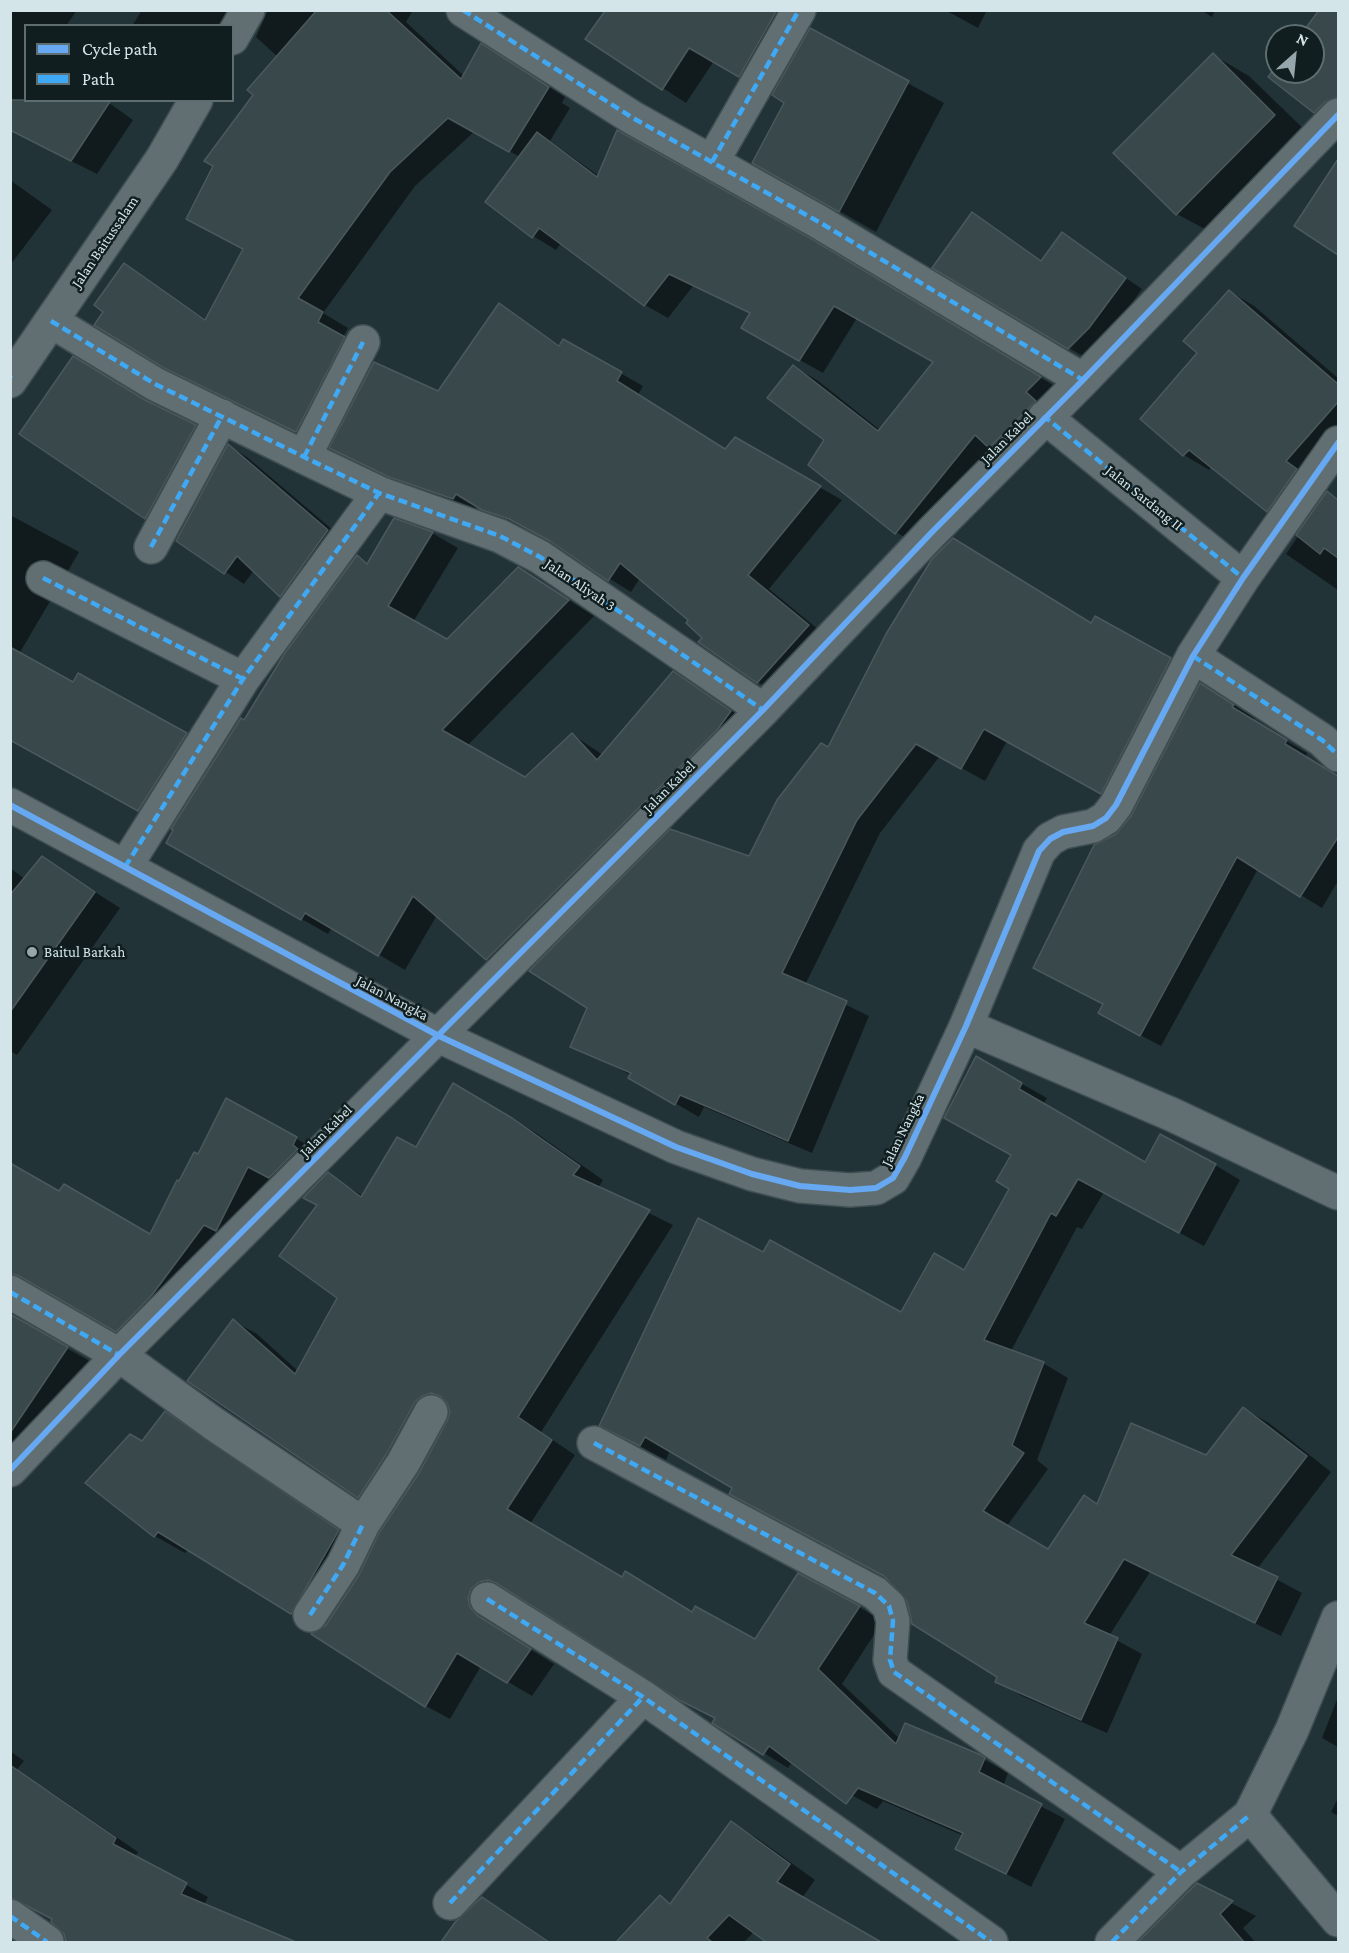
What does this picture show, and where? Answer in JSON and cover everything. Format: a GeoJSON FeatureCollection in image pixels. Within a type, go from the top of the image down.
{"type":"FeatureCollection","features":[{"type":"Feature","properties":{"kind":"street"},"geometry":{"type":"LineString","coordinates":[[234,34],[248,10]]}},
{"type":"Feature","properties":{"kind":"street"},"geometry":{"type":"LineString","coordinates":[[463,10],[633,118],[819,222],[1083,380]]}},
{"type":"Feature","properties":{"kind":"street"},"geometry":{"type":"LineString","coordinates":[[712,162],[799,10]]}},
{"type":"Feature","properties":{"kind":"street","name":"Jalan Baitussalam"},"geometry":{"type":"LineString","coordinates":[[11,379],[162,159],[195,102]]}},
{"type":"Feature","properties":{"kind":"street","name":"Jalan Kabel"},"geometry":{"type":"LineString","coordinates":[[10,1470],[119,1355],[763,710],[933,531],[1083,380],[1338,116]]}},
{"type":"Feature","properties":{"kind":"street","name":"Jalan Aliyah 3"},"geometry":{"type":"LineString","coordinates":[[51,321],[155,384],[304,458],[379,493],[463,521],[540,557],[763,710]]}},
{"type":"Feature","properties":{"kind":"street"},"geometry":{"type":"LineString","coordinates":[[304,458],[363,342]]}},
{"type":"Feature","properties":{"kind":"street"},"geometry":{"type":"LineString","coordinates":[[150,547],[222,416]]}},
{"type":"Feature","properties":{"kind":"street","name":"Jalan Sardang II"},"geometry":{"type":"LineString","coordinates":[[1045,417],[1243,578]]}},
{"type":"Feature","properties":{"kind":"street","name":"Jalan Nangka"},"geometry":{"type":"LineString","coordinates":[[10,806],[439,1036],[581,1105],[676,1147],[752,1174],[801,1186],[850,1190],[876,1188],[893,1178],[905,1157],[966,1026],[1039,851],[1050,838],[1063,832],[1094,826],[1106,818],[1116,805],[1193,656],[1243,578],[1338,442]]}},
{"type":"Feature","properties":{"kind":"street"},"geometry":{"type":"LineString","coordinates":[[125,867],[243,679],[379,493]]}},
{"type":"Feature","properties":{"kind":"street"},"geometry":{"type":"LineString","coordinates":[[43,578],[243,679]]}},
{"type":"Feature","properties":{"kind":"street"},"geometry":{"type":"LineString","coordinates":[[1193,656],[1322,740],[1338,754]]}},
{"type":"Feature","properties":{"kind":"street"},"geometry":{"type":"LineString","coordinates":[[966,1026],[1173,1114],[1338,1193]]}},
{"type":"Feature","properties":{"kind":"street"},"geometry":{"type":"LineString","coordinates":[[10,1292],[119,1355],[214,1424],[363,1524]]}},
{"type":"Feature","properties":{"kind":"street"},"geometry":{"type":"LineString","coordinates":[[310,1615],[431,1413]]}},
{"type":"Feature","properties":{"kind":"street"},"geometry":{"type":"LineString","coordinates":[[594,1443],[875,1593],[889,1606],[893,1621],[890,1660],[894,1672],[1181,1872]]}},
{"type":"Feature","properties":{"kind":"street"},"geometry":{"type":"LineString","coordinates":[[487,1599],[642,1697],[991,1942]]}},
{"type":"Feature","properties":{"kind":"street"},"geometry":{"type":"LineString","coordinates":[[1112,1942],[1181,1872],[1250,1815],[1292,1730],[1338,1618]]}},
{"type":"Feature","properties":{"kind":"street"},"geometry":{"type":"LineString","coordinates":[[450,1904],[642,1697]]}},
{"type":"Feature","properties":{"kind":"street"},"geometry":{"type":"LineString","coordinates":[[1250,1815],[1338,1920]]}},
{"type":"Feature","properties":{"kind":"street"},"geometry":{"type":"LineString","coordinates":[[10,1916],[47,1942]]}},
{"type":"Feature","properties":{"kind":"building"},"geometry":{"type":"Polygon","coordinates":[[[317,10],[386,10],[461,79],[481,43],[549,87],[509,152],[448,118],[390,172],[298,298],[323,312],[318,322],[345,337],[296,432],[164,368],[94,325],[103,312],[94,305],[124,263],[205,320],[243,249],[186,219],[213,166],[204,161],[253,95],[247,90],[317,10]]]}},
{"type":"Feature","properties":{"kind":"building"},"geometry":{"type":"Polygon","coordinates":[[[777,10],[739,77],[689,48],[662,90],[585,39],[605,11],[777,10]]]}},
{"type":"Feature","properties":{"kind":"building"},"geometry":{"type":"Polygon","coordinates":[[[1319,10],[1338,10],[1338,97],[1325,102],[1314,113],[1277,84],[1325,84],[1325,24],[1309,24],[1319,10]]]}},
{"type":"Feature","properties":{"kind":"building"},"geometry":{"type":"Polygon","coordinates":[[[810,28],[909,81],[839,212],[752,163],[784,103],[772,95],[810,28]]]}},
{"type":"Feature","properties":{"kind":"building"},"geometry":{"type":"Polygon","coordinates":[[[1213,53],[1275,115],[1176,215],[1113,153],[1213,53]]]}},
{"type":"Feature","properties":{"kind":"building"},"geometry":{"type":"Polygon","coordinates":[[[10,100],[110,102],[71,161],[10,130],[10,100]]]}},
{"type":"Feature","properties":{"kind":"building"},"geometry":{"type":"Polygon","coordinates":[[[617,130],[810,238],[1041,377],[1026,392],[1036,401],[989,448],[975,435],[895,534],[808,465],[824,440],[767,398],[793,365],[878,431],[933,362],[834,306],[799,361],[741,328],[750,313],[669,274],[644,306],[539,228],[532,238],[485,202],[537,132],[597,177],[617,130]]]}},
{"type":"Feature","properties":{"kind":"building"},"geometry":{"type":"Polygon","coordinates":[[[1338,159],[1338,255],[1294,226],[1338,159]]]}},
{"type":"Feature","properties":{"kind":"building"},"geometry":{"type":"Polygon","coordinates":[[[972,212],[1041,261],[1062,232],[1126,278],[1089,328],[1068,349],[932,268],[972,212]]]}},
{"type":"Feature","properties":{"kind":"building"},"geometry":{"type":"Polygon","coordinates":[[[1229,290],[1338,384],[1338,402],[1286,461],[1297,469],[1267,512],[1189,450],[1183,456],[1140,419],[1197,353],[1183,341],[1229,290]]]}},
{"type":"Feature","properties":{"kind":"building"},"geometry":{"type":"Polygon","coordinates":[[[499,303],[559,346],[563,339],[622,372],[617,381],[725,449],[735,437],[821,486],[748,575],[809,625],[757,683],[698,642],[702,638],[686,623],[688,620],[620,563],[608,581],[550,541],[509,519],[482,510],[456,494],[453,499],[389,477],[329,448],[374,362],[438,391],[499,303]]]}},
{"type":"Feature","properties":{"kind":"building"},"geometry":{"type":"Polygon","coordinates":[[[73,356],[145,400],[196,425],[145,519],[19,434],[73,356]]]}},
{"type":"Feature","properties":{"kind":"building"},"geometry":{"type":"Polygon","coordinates":[[[228,444],[328,530],[280,597],[237,556],[224,574],[176,541],[228,444]]]}},
{"type":"Feature","properties":{"kind":"building"},"geometry":{"type":"Polygon","coordinates":[[[1327,491],[1338,500],[1338,558],[1324,548],[1320,554],[1296,535],[1327,491]]]}},
{"type":"Feature","properties":{"kind":"building"},"geometry":{"type":"Polygon","coordinates":[[[394,518],[433,532],[388,606],[447,639],[518,567],[569,600],[442,730],[525,777],[572,733],[597,760],[673,671],[731,711],[717,730],[486,960],[413,896],[378,956],[305,913],[301,920],[166,843],[173,830],[171,829],[241,718],[244,720],[285,653],[357,555],[367,564],[394,518]]]}},
{"type":"Feature","properties":{"kind":"building"},"geometry":{"type":"Polygon","coordinates":[[[953,538],[1091,623],[1095,616],[1171,658],[1101,794],[984,729],[961,769],[916,744],[857,820],[782,973],[847,1001],[788,1141],[680,1095],[675,1105],[628,1078],[631,1073],[570,1047],[587,1008],[529,971],[670,829],[749,856],[777,800],[821,743],[828,747],[886,634],[932,559],[953,538]]]}},
{"type":"Feature","properties":{"kind":"building"},"geometry":{"type":"Polygon","coordinates":[[[10,647],[73,682],[78,673],[187,733],[138,811],[10,740],[10,647]]]}},
{"type":"Feature","properties":{"kind":"building"},"geometry":{"type":"Polygon","coordinates":[[[1200,683],[1234,705],[1232,707],[1287,740],[1285,744],[1338,776],[1338,837],[1300,897],[1237,857],[1140,1036],[1098,1013],[1103,1004],[1033,968],[1094,845],[1116,834],[1131,816],[1200,683]]]}},
{"type":"Feature","properties":{"kind":"building","name":"Baitul Barkah"},"geometry":{"type":"Polygon","coordinates":[[[42,856],[95,892],[10,1012],[10,895],[42,856]]]}},
{"type":"Feature","properties":{"kind":"building"},"geometry":{"type":"Polygon","coordinates":[[[976,1056],[1022,1083],[1019,1089],[1145,1162],[1160,1134],[1216,1164],[1179,1233],[1078,1179],[1056,1216],[1051,1213],[984,1340],[1044,1362],[1012,1445],[1024,1453],[983,1511],[1048,1549],[1084,1495],[1097,1504],[1131,1423],[1206,1455],[1243,1407],[1307,1456],[1231,1555],[1278,1577],[1255,1623],[1124,1559],[1084,1623],[1118,1638],[1081,1720],[995,1682],[997,1677],[912,1624],[907,1601],[884,1576],[729,1494],[732,1488],[645,1437],[640,1446],[599,1426],[698,1218],[763,1252],[770,1240],[901,1312],[934,1253],[964,1270],[1009,1189],[996,1181],[1011,1155],[944,1118],[976,1056]]]}},
{"type":"Feature","properties":{"kind":"building"},"geometry":{"type":"Polygon","coordinates":[[[453,1083],[512,1118],[580,1166],[573,1175],[650,1210],[518,1417],[552,1440],[507,1509],[622,1577],[625,1571],[692,1612],[695,1606],[755,1639],[798,1573],[860,1606],[818,1669],[896,1744],[905,1723],[981,1755],[985,1758],[979,1772],[1042,1804],[1006,1874],[955,1849],[963,1833],[858,1788],[846,1804],[769,1746],[763,1755],[712,1723],[715,1718],[679,1700],[488,1580],[479,1582],[471,1589],[468,1598],[470,1607],[477,1615],[531,1649],[507,1683],[457,1653],[425,1707],[311,1634],[326,1625],[359,1575],[379,1533],[419,1473],[447,1421],[450,1412],[447,1403],[440,1396],[431,1393],[415,1402],[387,1453],[358,1498],[187,1381],[233,1319],[295,1374],[337,1298],[279,1256],[317,1205],[303,1198],[328,1172],[361,1197],[397,1137],[416,1147],[453,1083]]]}},
{"type":"Feature","properties":{"kind":"building"},"geometry":{"type":"Polygon","coordinates":[[[226,1098],[297,1137],[293,1145],[298,1149],[269,1178],[248,1167],[216,1231],[204,1225],[152,1295],[116,1332],[10,1273],[10,1163],[59,1191],[64,1184],[150,1234],[177,1180],[179,1181],[194,1152],[198,1154],[226,1098]]]}},
{"type":"Feature","properties":{"kind":"building"},"geometry":{"type":"Polygon","coordinates":[[[10,1314],[68,1347],[10,1433],[10,1314]]]}},
{"type":"Feature","properties":{"kind":"building"},"geometry":{"type":"Polygon","coordinates":[[[165,1411],[339,1530],[291,1614],[158,1532],[154,1537],[85,1483],[130,1434],[142,1441],[165,1411]]]}},
{"type":"Feature","properties":{"kind":"building"},"geometry":{"type":"Polygon","coordinates":[[[10,1765],[116,1838],[113,1844],[187,1883],[181,1894],[296,1942],[66,1942],[64,1934],[51,1922],[52,1919],[10,1897],[10,1765]]]}},
{"type":"Feature","properties":{"kind":"building"},"geometry":{"type":"Polygon","coordinates":[[[731,1821],[790,1864],[777,1882],[881,1942],[766,1942],[729,1915],[707,1938],[712,1942],[616,1942],[660,1895],[670,1904],[731,1821]]]}},
{"type":"Feature","properties":{"kind":"building"},"geometry":{"type":"Polygon","coordinates":[[[1197,1883],[1233,1901],[1220,1914],[1244,1942],[1138,1942],[1197,1883]]]}},
{"type":"Feature","properties":{"kind":"building"},"geometry":{"type":"Polygon","coordinates":[[[482,1897],[549,1942],[441,1942],[456,1921],[482,1897]]]}},
{"type":"Feature","properties":{"kind":"marked path"},"geometry":{"type":"LineString","coordinates":[[463,10],[633,118],[819,222],[1083,380]]}},
{"type":"Feature","properties":{"kind":"marked path"},"geometry":{"type":"LineString","coordinates":[[712,162],[799,10]]}},
{"type":"Feature","properties":{"kind":"marked path"},"geometry":{"type":"LineString","coordinates":[[51,321],[155,384],[304,457],[379,493],[500,536],[540,557],[763,710]]}},
{"type":"Feature","properties":{"kind":"marked path"},"geometry":{"type":"LineString","coordinates":[[304,457],[363,342]]}},
{"type":"Feature","properties":{"kind":"marked path"},"geometry":{"type":"LineString","coordinates":[[151,547],[222,416]]}},
{"type":"Feature","properties":{"kind":"marked path"},"geometry":{"type":"LineString","coordinates":[[1043,419],[1045,417],[1243,578]]}},
{"type":"Feature","properties":{"kind":"marked path"},"geometry":{"type":"LineString","coordinates":[[125,867],[243,679],[379,493]]}},
{"type":"Feature","properties":{"kind":"marked path"},"geometry":{"type":"LineString","coordinates":[[43,578],[243,679]]}},
{"type":"Feature","properties":{"kind":"marked path"},"geometry":{"type":"LineString","coordinates":[[1193,656],[1322,740],[1338,755]]}},
{"type":"Feature","properties":{"kind":"marked path"},"geometry":{"type":"LineString","coordinates":[[10,1292],[119,1355]]}},
{"type":"Feature","properties":{"kind":"marked path"},"geometry":{"type":"LineString","coordinates":[[594,1443],[875,1593],[889,1606],[893,1621],[890,1660],[894,1672],[1181,1872]]}},
{"type":"Feature","properties":{"kind":"marked path"},"geometry":{"type":"LineString","coordinates":[[310,1615],[343,1565],[363,1524]]}},
{"type":"Feature","properties":{"kind":"marked path"},"geometry":{"type":"LineString","coordinates":[[487,1599],[643,1697],[991,1942]]}},
{"type":"Feature","properties":{"kind":"marked path"},"geometry":{"type":"LineString","coordinates":[[450,1903],[643,1697]]}},
{"type":"Feature","properties":{"kind":"marked path"},"geometry":{"type":"LineString","coordinates":[[1112,1942],[1181,1872],[1250,1815]]}},
{"type":"Feature","properties":{"kind":"marked path"},"geometry":{"type":"LineString","coordinates":[[10,1916],[47,1942]]}},
{"type":"Feature","properties":{"kind":"cycle path"},"geometry":{"type":"LineString","coordinates":[[10,1470],[119,1355],[763,710],[933,531],[1083,380],[1338,115]]}},
{"type":"Feature","properties":{"kind":"cycle path"},"geometry":{"type":"LineString","coordinates":[[10,805],[439,1036],[676,1147],[752,1174],[800,1186],[850,1190],[876,1188],[893,1178],[905,1157],[966,1026],[1039,851],[1050,839],[1063,832],[1093,826],[1106,818],[1116,805],[1193,656],[1243,578],[1338,443]]}},
{"type":"Feature","properties":{"kind":"place","name":"Baitul Barkah"},"geometry":{"type":"Point","coordinates":[32,952]}}]}
